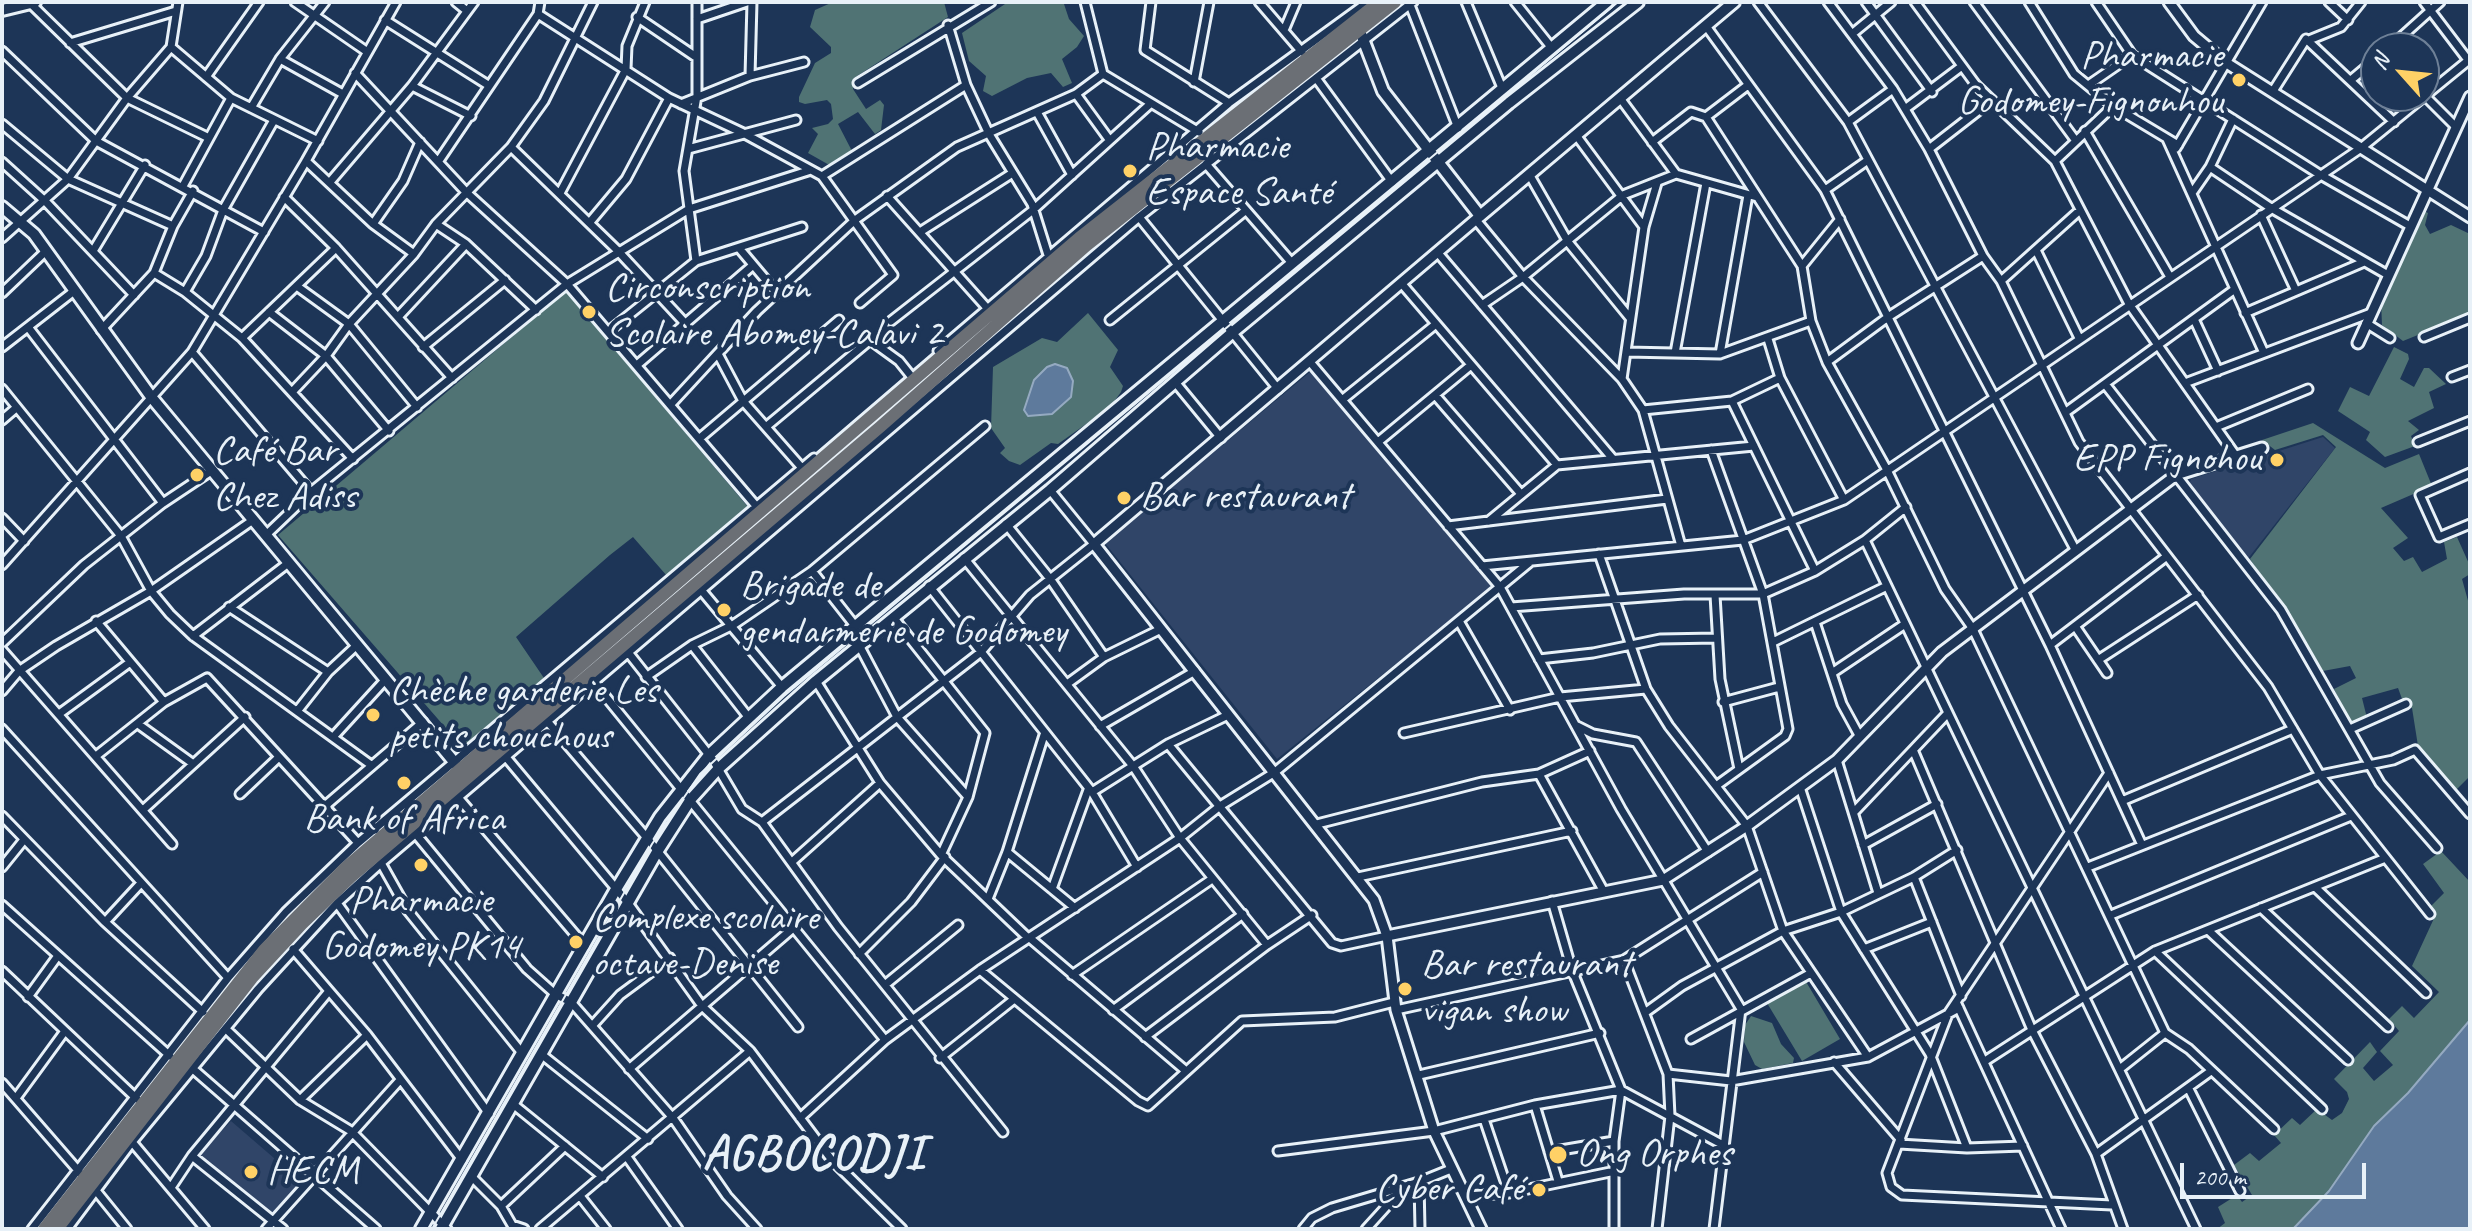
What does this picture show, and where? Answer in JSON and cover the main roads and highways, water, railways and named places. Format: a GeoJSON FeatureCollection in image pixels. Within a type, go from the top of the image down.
{"type":"FeatureCollection","features":[{"type":"Feature","properties":{"kind":"highway"},"geometry":{"type":"LineString","coordinates":[[44,1229],[87,1181],[252,978],[351,877],[880,427],[1087,245],[1359,27],[1379,2]]}},
{"type":"Feature","properties":{"kind":"highway"},"geometry":{"type":"LineString","coordinates":[[57,1229],[87,1181],[281,930],[345,868],[458,765],[862,428],[1079,238],[1395,2]]}},
{"type":"Feature","properties":{"kind":"main road"},"geometry":{"type":"LineString","coordinates":[[2,10],[32,2]]}},
{"type":"Feature","properties":{"kind":"main road"},"geometry":{"type":"LineString","coordinates":[[421,1229],[647,838],[709,755],[782,687],[1222,318],[1458,128],[1595,6],[1607,2]]}},
{"type":"Feature","properties":{"kind":"main road"},"geometry":{"type":"LineString","coordinates":[[444,1228],[657,852],[691,799],[719,768],[816,681],[1050,490],[1233,332],[1436,163],[1638,2]]}},
{"type":"Feature","properties":{"kind":"main road"},"geometry":{"type":"LineString","coordinates":[[1359,27],[1383,91],[1478,218],[1734,2]]}},
{"type":"Feature","properties":{"kind":"main road"},"geometry":{"type":"LineString","coordinates":[[2,207],[21,221],[46,251],[152,398],[287,564],[458,765]]}},
{"type":"Feature","properties":{"kind":"railway"},"geometry":{"type":"LineString","coordinates":[[432,1229],[652,844],[700,774],[784,696],[1618,2]]}},
{"type":"Feature","properties":{"kind":"place","name":"Pharmacie Godomey-Fignonhou"},"geometry":{"type":"Point","coordinates":[2239,80]}},
{"type":"Feature","properties":{"kind":"place","name":"Pharmacie Espace Santé"},"geometry":{"type":"Point","coordinates":[1130,171]}},
{"type":"Feature","properties":{"kind":"place","name":"Circonscription Scolaire Abomey-Calavi 2"},"geometry":{"type":"Point","coordinates":[589,312]}},
{"type":"Feature","properties":{"kind":"place","name":"EPP Fignohou"},"geometry":{"type":"Point","coordinates":[2277,460]}},
{"type":"Feature","properties":{"kind":"place","name":"Café Bar Chez Adiss"},"geometry":{"type":"Point","coordinates":[197,475]}},
{"type":"Feature","properties":{"kind":"place","name":"Bar restaurant"},"geometry":{"type":"Point","coordinates":[1124,498]}},
{"type":"Feature","properties":{"kind":"place","name":"Brigade de gendarmerie de Godomey"},"geometry":{"type":"Point","coordinates":[724,610]}},
{"type":"Feature","properties":{"kind":"place","name":"Chèche garderie Les petits chouchous"},"geometry":{"type":"Point","coordinates":[373,715]}},
{"type":"Feature","properties":{"kind":"place","name":"Bank of Africa"},"geometry":{"type":"Point","coordinates":[404,783]}},
{"type":"Feature","properties":{"kind":"place","name":"Pharmacie Godomey PK14"},"geometry":{"type":"Point","coordinates":[421,865]}},
{"type":"Feature","properties":{"kind":"place","name":"Complexe scolaire octave-Denise"},"geometry":{"type":"Point","coordinates":[576,942]}},
{"type":"Feature","properties":{"kind":"place","name":"Bar restaurant vigan show"},"geometry":{"type":"Point","coordinates":[1405,989]}},
{"type":"Feature","properties":{"kind":"place","name":"Ong Orphes"},"geometry":{"type":"Point","coordinates":[1558,1155]}},
{"type":"Feature","properties":{"kind":"place","name":"HECM"},"geometry":{"type":"Point","coordinates":[251,1172]}},
{"type":"Feature","properties":{"kind":"place","name":"Cyber Café"},"geometry":{"type":"Point","coordinates":[1539,1190]}},
{"type":"Feature","properties":{"kind":"district","name":"AGBOCODJI"},"geometry":{"type":"Point","coordinates":[814,1155]}}]}
